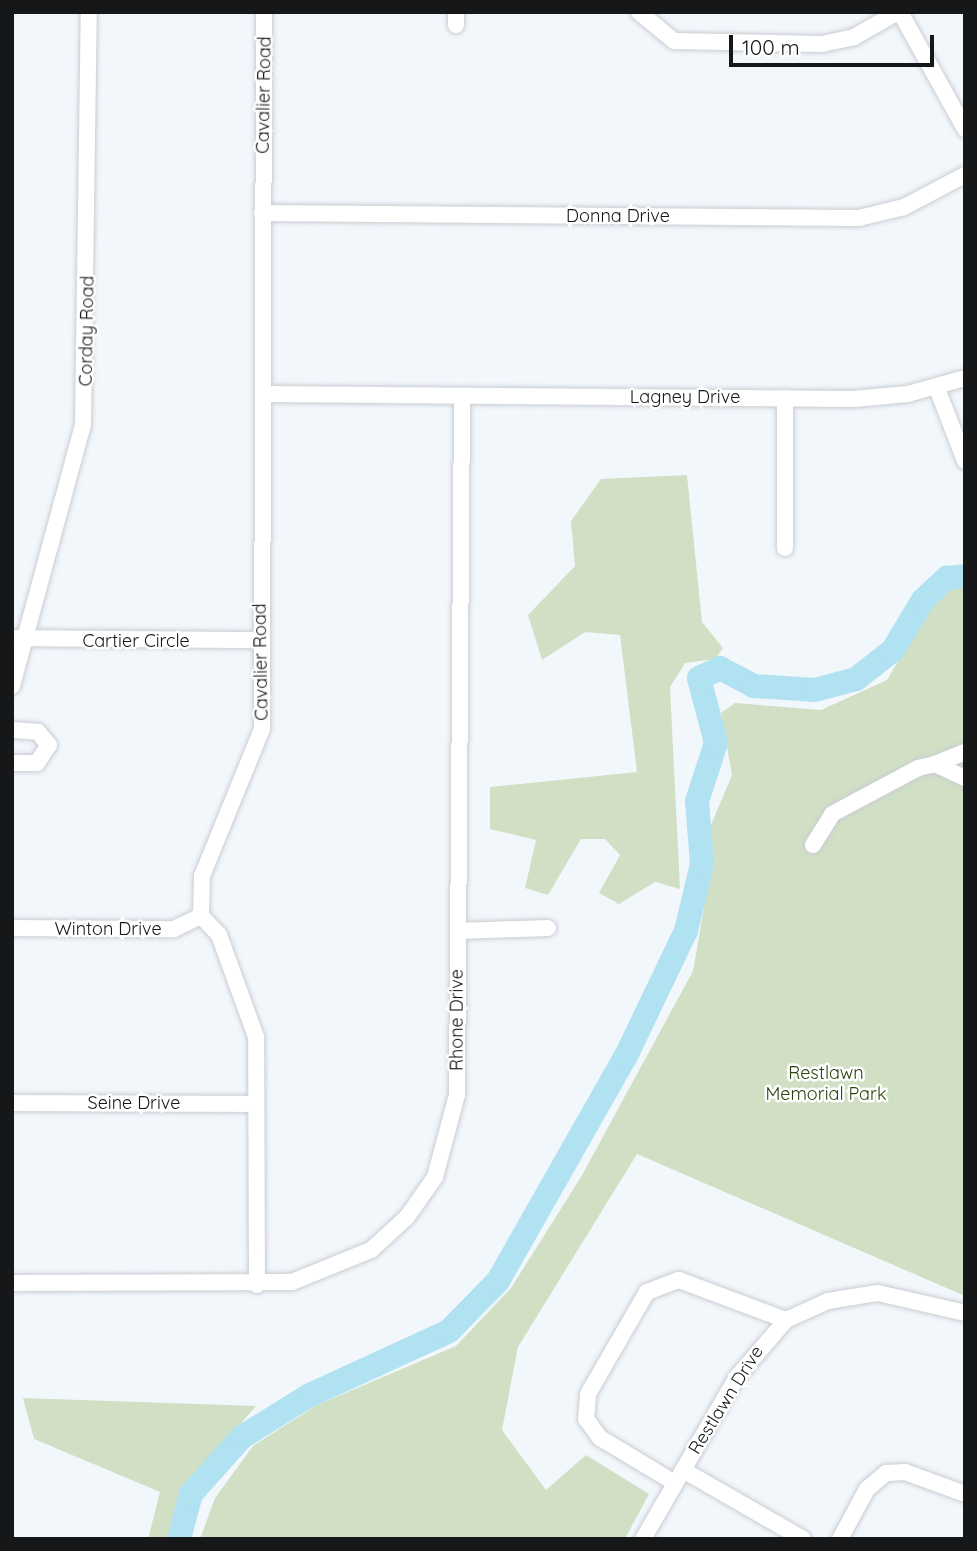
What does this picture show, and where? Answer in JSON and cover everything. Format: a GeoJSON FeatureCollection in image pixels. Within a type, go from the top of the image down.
{"type":"FeatureCollection","features":[{"type":"Feature","properties":{"kind":"street","name":"Corday Road"},"geometry":{"type":"LineString","coordinates":[[12,686],[18,640],[77,456],[87,389],[89,12]]}},
{"type":"Feature","properties":{"kind":"street","name":"Cavalier Road"},"geometry":{"type":"LineString","coordinates":[[201,916],[202,876],[261,739],[264,12]]}},
{"type":"Feature","properties":{"kind":"street"},"geometry":{"type":"LineString","coordinates":[[639,12],[674,41],[822,44],[853,37],[899,12],[965,129]]}},
{"type":"Feature","properties":{"kind":"street","name":"Donna Drive"},"geometry":{"type":"LineString","coordinates":[[262,213],[859,218],[904,207],[965,175]]}},
{"type":"Feature","properties":{"kind":"street","name":"Lagney Drive"},"geometry":{"type":"LineString","coordinates":[[263,394],[853,399],[937,388],[965,378]]}},
{"type":"Feature","properties":{"kind":"street"},"geometry":{"type":"LineString","coordinates":[[937,388],[965,461]]}},
{"type":"Feature","properties":{"kind":"street","name":"Rhone Drive"},"geometry":{"type":"LineString","coordinates":[[12,1283],[257,1285],[350,1264],[391,1235],[435,1177],[457,1094],[462,396]]}},
{"type":"Feature","properties":{"kind":"street"},"geometry":{"type":"LineString","coordinates":[[785,398],[785,548]]}},
{"type":"Feature","properties":{"kind":"street","name":"Cartier Circle"},"geometry":{"type":"LineString","coordinates":[[18,640],[260,640]]}},
{"type":"Feature","properties":{"kind":"street"},"geometry":{"type":"LineString","coordinates":[[12,730],[38,732],[49,745],[44,759],[12,762]]}},
{"type":"Feature","properties":{"kind":"street"},"geometry":{"type":"LineString","coordinates":[[814,845],[832,814],[965,752]]}},
{"type":"Feature","properties":{"kind":"street"},"geometry":{"type":"LineString","coordinates":[[935,764],[965,778]]}},
{"type":"Feature","properties":{"kind":"street"},"geometry":{"type":"LineString","coordinates":[[201,916],[219,935],[251,1012],[256,1104],[257,1285]]}},
{"type":"Feature","properties":{"kind":"street","name":"Winton Drive"},"geometry":{"type":"LineString","coordinates":[[12,928],[174,929],[201,916]]}},
{"type":"Feature","properties":{"kind":"street"},"geometry":{"type":"LineString","coordinates":[[458,931],[548,928]]}},
{"type":"Feature","properties":{"kind":"street","name":"Seine Drive"},"geometry":{"type":"LineString","coordinates":[[12,1103],[256,1104]]}},
{"type":"Feature","properties":{"kind":"street"},"geometry":{"type":"LineString","coordinates":[[786,1320],[679,1280],[647,1292],[588,1394],[586,1419],[600,1438],[803,1539]]}},
{"type":"Feature","properties":{"kind":"street","name":"Restlawn Drive"},"geometry":{"type":"LineString","coordinates":[[643,1539],[737,1377],[786,1320],[828,1301],[878,1293],[965,1313]]}},
{"type":"Feature","properties":{"kind":"street"},"geometry":{"type":"LineString","coordinates":[[839,1539],[867,1489],[886,1474],[905,1472],[965,1494]]}},
{"type":"Feature","properties":{"kind":"green space"},"geometry":{"type":"Polygon","coordinates":[[[687,475],[702,622],[723,648],[715,659],[685,663],[670,687],[680,889],[655,882],[619,904],[599,893],[620,855],[605,839],[581,839],[548,895],[525,888],[536,840],[490,829],[490,787],[637,772],[620,635],[585,632],[542,660],[528,615],[575,566],[571,521],[601,479],[687,475]]]}},
{"type":"Feature","properties":{"kind":"green space","name":"Restlawn Memorial Park"},"geometry":{"type":"Polygon","coordinates":[[[965,582],[965,1296],[637,1154],[518,1347],[502,1430],[546,1490],[586,1455],[649,1494],[625,1539],[200,1539],[215,1498],[253,1446],[317,1405],[456,1346],[511,1288],[581,1177],[693,971],[711,867],[711,825],[732,775],[721,713],[735,703],[821,710],[887,680],[936,596],[965,582]]]}},
{"type":"Feature","properties":{"kind":"green space"},"geometry":{"type":"Polygon","coordinates":[[[23,1398],[256,1406],[183,1490],[170,1539],[148,1539],[160,1492],[34,1439],[23,1398]]]}},
{"type":"Feature","properties":{"kind":"waterway"},"geometry":{"type":"LineString","coordinates":[[179,1539],[191,1494],[242,1437],[308,1396],[449,1331],[498,1281],[626,1056],[686,931],[702,864],[697,801],[716,743],[699,678],[720,668],[754,686],[815,690],[856,679],[893,650],[923,600],[947,578],[965,576]]}}]}
